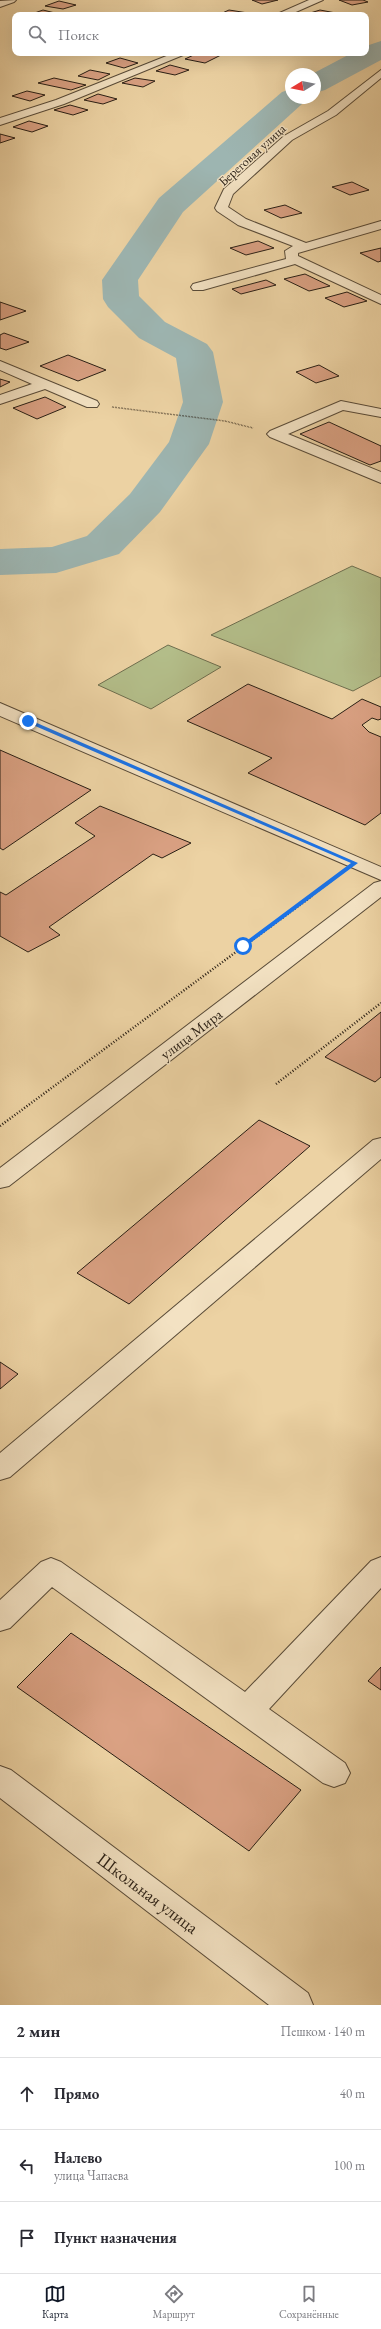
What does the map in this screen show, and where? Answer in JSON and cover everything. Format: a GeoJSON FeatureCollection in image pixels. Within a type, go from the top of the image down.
{"type":"FeatureCollection","features":[{"type":"Feature","properties":{"kind":"street"},"geometry":{"type":"LineString","coordinates":[[0,4],[11,0]]}},
{"type":"Feature","properties":{"kind":"street"},"geometry":{"type":"LineString","coordinates":[[288,12],[318,0]]}},
{"type":"Feature","properties":{"kind":"street"},"geometry":{"type":"LineString","coordinates":[[0,122],[60,102],[175,56]]}},
{"type":"Feature","properties":{"kind":"street","name":"Береговая улица"},"geometry":{"type":"LineString","coordinates":[[304,246],[242,222],[221,208],[228,192],[288,138],[332,113],[381,73]]}},
{"type":"Feature","properties":{"kind":"street"},"geometry":{"type":"LineString","coordinates":[[381,225],[291,251],[292,258],[381,300]]}},
{"type":"Feature","properties":{"kind":"street"},"geometry":{"type":"LineString","coordinates":[[198,287],[297,260]]}},
{"type":"Feature","properties":{"kind":"street"},"geometry":{"type":"LineString","coordinates":[[0,365],[92,404]]}},
{"type":"Feature","properties":{"kind":"street"},"geometry":{"type":"LineString","coordinates":[[0,400],[46,384]]}},
{"type":"Feature","properties":{"kind":"street"},"geometry":{"type":"LineString","coordinates":[[275,434],[340,405],[381,413]]}},
{"type":"Feature","properties":{"kind":"street"},"geometry":{"type":"LineString","coordinates":[[275,434],[381,478]]}},
{"type":"Feature","properties":{"kind":"street"},"geometry":{"type":"LineString","coordinates":[[0,709],[381,874]]}},
{"type":"Feature","properties":{"kind":"street","name":"улица Мира"},"geometry":{"type":"LineString","coordinates":[[0,1180],[381,888]]}},
{"type":"Feature","properties":{"kind":"street"},"geometry":{"type":"LineString","coordinates":[[0,1469],[381,1146]]}},
{"type":"Feature","properties":{"kind":"street"},"geometry":{"type":"LineString","coordinates":[[247,1711],[381,1569]]}},
{"type":"Feature","properties":{"kind":"street"},"geometry":{"type":"LineString","coordinates":[[0,1619],[51,1570],[334,1773]]}},
{"type":"Feature","properties":{"kind":"street","name":"Школьная улица"},"geometry":{"type":"LineString","coordinates":[[0,1780],[296,2005]]}},
{"type":"Feature","properties":{"kind":"path"},"geometry":{"type":"LineString","coordinates":[[92,404],[225,421],[275,434]]}},
{"type":"Feature","properties":{"kind":"path"},"geometry":{"type":"LineString","coordinates":[[0,1126],[355,863]]}},
{"type":"Feature","properties":{"kind":"path"},"geometry":{"type":"LineString","coordinates":[[276,1084],[381,1002]]}},
{"type":"Feature","properties":{"kind":"green space"},"geometry":{"type":"Polygon","coordinates":[[[352,566],[381,578],[381,676],[353,691],[211,635],[352,566]]]}},
{"type":"Feature","properties":{"kind":"green space"},"geometry":{"type":"Polygon","coordinates":[[[168,645],[221,667],[151,709],[98,685],[168,645]]]}},
{"type":"Feature","properties":{"kind":"building"},"geometry":{"type":"Polygon","coordinates":[[[252,0],[278,0],[262,4],[252,0]]]}},
{"type":"Feature","properties":{"kind":"building"},"geometry":{"type":"Polygon","coordinates":[[[339,0],[363,0],[368,2],[352,5],[339,0]]]}},
{"type":"Feature","properties":{"kind":"building"},"geometry":{"type":"Polygon","coordinates":[[[59,1],[76,5],[63,9],[45,6],[59,1]]]}},
{"type":"Feature","properties":{"kind":"building"},"geometry":{"type":"Polygon","coordinates":[[[43,10],[51,12],[37,12],[43,10]]]}},
{"type":"Feature","properties":{"kind":"building"},"geometry":{"type":"Polygon","coordinates":[[[229,10],[242,12],[225,12],[229,10]]]}},
{"type":"Feature","properties":{"kind":"building"},"geometry":{"type":"Polygon","coordinates":[[[320,10],[330,12],[314,12],[320,10]]]}},
{"type":"Feature","properties":{"kind":"building"},"geometry":{"type":"Polygon","coordinates":[[[192,56],[219,56],[205,63],[185,59],[192,56]]]}},
{"type":"Feature","properties":{"kind":"building"},"geometry":{"type":"Polygon","coordinates":[[[120,58],[138,63],[124,68],[106,63],[120,58]]]}},
{"type":"Feature","properties":{"kind":"building"},"geometry":{"type":"Polygon","coordinates":[[[170,65],[189,70],[175,75],[156,71],[170,65]]]}},
{"type":"Feature","properties":{"kind":"building"},"geometry":{"type":"Polygon","coordinates":[[[90,70],[110,74],[98,80],[78,76],[90,70]]]}},
{"type":"Feature","properties":{"kind":"building"},"geometry":{"type":"Polygon","coordinates":[[[54,78],[86,85],[71,90],[38,83],[54,78]]]}},
{"type":"Feature","properties":{"kind":"building"},"geometry":{"type":"Polygon","coordinates":[[[135,78],[155,81],[143,87],[122,83],[135,78]]]}},
{"type":"Feature","properties":{"kind":"building"},"geometry":{"type":"Polygon","coordinates":[[[27,91],[45,95],[30,101],[12,96],[27,91]]]}},
{"type":"Feature","properties":{"kind":"building"},"geometry":{"type":"Polygon","coordinates":[[[98,94],[117,99],[103,104],[84,100],[98,94]]]}},
{"type":"Feature","properties":{"kind":"building"},"geometry":{"type":"Polygon","coordinates":[[[70,105],[88,110],[73,115],[54,110],[70,105]]]}},
{"type":"Feature","properties":{"kind":"building"},"geometry":{"type":"Polygon","coordinates":[[[29,121],[48,126],[32,132],[13,127],[29,121]]]}},
{"type":"Feature","properties":{"kind":"building"},"geometry":{"type":"Polygon","coordinates":[[[0,134],[15,138],[0,143],[0,134]]]}},
{"type":"Feature","properties":{"kind":"building"},"geometry":{"type":"Polygon","coordinates":[[[352,182],[369,190],[350,195],[332,187],[352,182]]]}},
{"type":"Feature","properties":{"kind":"building"},"geometry":{"type":"Polygon","coordinates":[[[285,205],[302,213],[281,218],[264,210],[285,205]]]}},
{"type":"Feature","properties":{"kind":"building"},"geometry":{"type":"Polygon","coordinates":[[[258,241],[274,248],[246,255],[230,248],[258,241]]]}},
{"type":"Feature","properties":{"kind":"building"},"geometry":{"type":"Polygon","coordinates":[[[381,248],[381,261],[378,262],[360,253],[381,248]]]}},
{"type":"Feature","properties":{"kind":"building"},"geometry":{"type":"Polygon","coordinates":[[[305,274],[330,286],[309,291],[284,279],[305,274]]]}},
{"type":"Feature","properties":{"kind":"building"},"geometry":{"type":"Polygon","coordinates":[[[266,280],[276,285],[241,294],[232,289],[266,280]]]}},
{"type":"Feature","properties":{"kind":"building"},"geometry":{"type":"Polygon","coordinates":[[[347,292],[367,301],[344,307],[325,298],[347,292]]]}},
{"type":"Feature","properties":{"kind":"building"},"geometry":{"type":"Polygon","coordinates":[[[0,302],[26,311],[0,320],[0,302]]]}},
{"type":"Feature","properties":{"kind":"building"},"geometry":{"type":"Polygon","coordinates":[[[4,333],[29,342],[6,350],[0,348],[0,335],[4,333]]]}},
{"type":"Feature","properties":{"kind":"building"},"geometry":{"type":"Polygon","coordinates":[[[68,355],[106,370],[78,381],[40,366],[68,355]]]}},
{"type":"Feature","properties":{"kind":"building"},"geometry":{"type":"Polygon","coordinates":[[[319,365],[339,376],[316,383],[296,372],[319,365]]]}},
{"type":"Feature","properties":{"kind":"building"},"geometry":{"type":"Polygon","coordinates":[[[0,379],[10,382],[0,387],[0,379]]]}},
{"type":"Feature","properties":{"kind":"building"},"geometry":{"type":"Polygon","coordinates":[[[45,397],[66,407],[37,419],[13,408],[45,397]]]}},
{"type":"Feature","properties":{"kind":"building"},"geometry":{"type":"Polygon","coordinates":[[[329,422],[381,446],[381,461],[370,465],[300,434],[329,422]]]}},
{"type":"Feature","properties":{"kind":"building"},"geometry":{"type":"Polygon","coordinates":[[[248,684],[332,719],[362,699],[381,707],[381,719],[378,720],[372,718],[362,725],[369,732],[381,737],[381,813],[365,825],[248,773],[272,758],[187,721],[248,684]]]}},
{"type":"Feature","properties":{"kind":"building"},"geometry":{"type":"Polygon","coordinates":[[[0,750],[91,790],[3,850],[0,848],[0,750]]]}},
{"type":"Feature","properties":{"kind":"building"},"geometry":{"type":"Polygon","coordinates":[[[100,806],[191,843],[162,858],[153,854],[49,927],[60,935],[28,952],[0,936],[0,892],[6,895],[95,836],[75,823],[100,806]]]}},
{"type":"Feature","properties":{"kind":"building"},"geometry":{"type":"Polygon","coordinates":[[[381,1012],[381,1077],[375,1082],[325,1057],[381,1012]]]}},
{"type":"Feature","properties":{"kind":"building"},"geometry":{"type":"Polygon","coordinates":[[[259,1120],[310,1146],[129,1304],[77,1273],[259,1120]]]}},
{"type":"Feature","properties":{"kind":"building"},"geometry":{"type":"Polygon","coordinates":[[[0,1362],[18,1374],[0,1389],[0,1362]]]}},
{"type":"Feature","properties":{"kind":"building"},"geometry":{"type":"Polygon","coordinates":[[[71,1633],[301,1790],[249,1851],[17,1687],[71,1633]]]}},
{"type":"Feature","properties":{"kind":"building"},"geometry":{"type":"Polygon","coordinates":[[[381,1667],[381,1690],[368,1681],[381,1667]]]}},
{"type":"Feature","properties":{"kind":"waterway"},"geometry":{"type":"LineString","coordinates":[[369,55],[381,49]]}},
{"type":"Feature","properties":{"kind":"waterway"},"geometry":{"type":"LineString","coordinates":[[321,81],[368,56]]}},
{"type":"Feature","properties":{"kind":"waterway"},"geometry":{"type":"LineString","coordinates":[[0,562],[56,560],[103,545],[145,503],[189,444],[203,402],[194,352],[152,330],[121,299],[120,280],[171,205],[285,104]]}},
{"type":"Feature","properties":{"kind":"route"},"geometry":{"type":"LineString","coordinates":[[28,721],[355,863],[243,946]]}}]}
